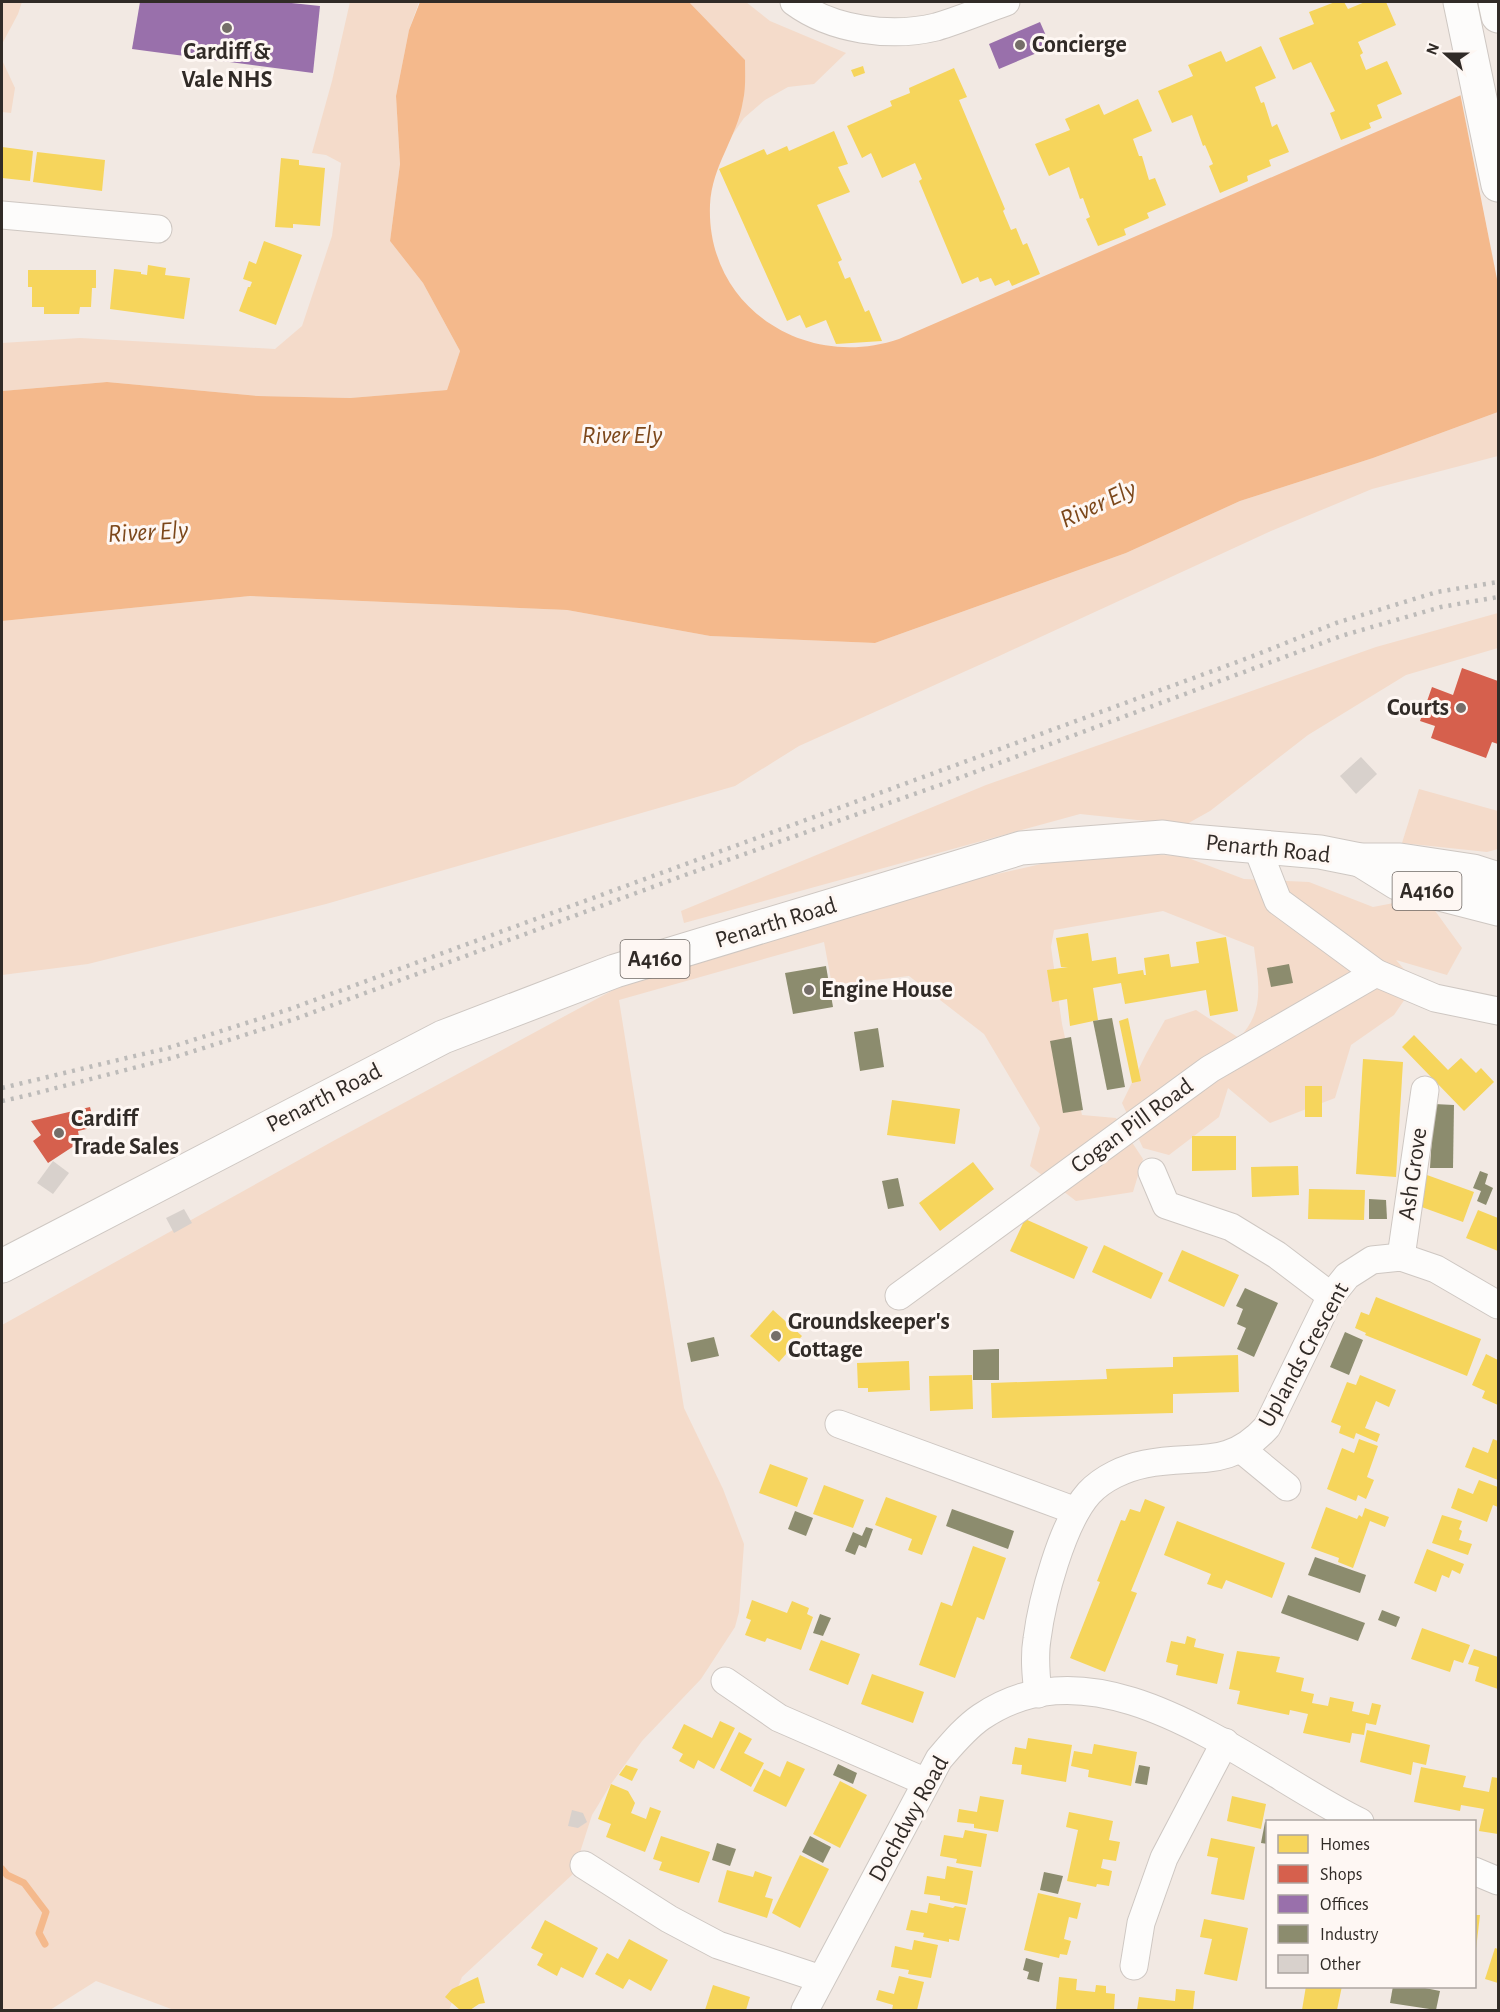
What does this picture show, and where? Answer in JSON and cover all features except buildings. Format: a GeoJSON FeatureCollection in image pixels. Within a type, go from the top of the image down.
{"type":"FeatureCollection","features":[{"type":"Feature","properties":{"kind":"main road"},"geometry":{"type":"LineString","coordinates":[[1460,2],[1498,185]]}},
{"type":"Feature","properties":{"kind":"main road"},"geometry":{"type":"LineString","coordinates":[[1496,2],[1498,16]]}},
{"type":"Feature","properties":{"kind":"main road","name":"Penarth Road"},"geometry":{"type":"LineString","coordinates":[[2,1266],[443,1037],[615,971],[1021,848],[1163,837],[1257,848],[1320,852],[1360,860],[1400,860],[1490,871]]}},
{"type":"Feature","properties":{"kind":"main road","name":"Penarth Road"},"geometry":{"type":"LineString","coordinates":[[1360,860],[1397,883],[1498,909]]}},
{"type":"Feature","properties":{"kind":"street"},"geometry":{"type":"LineString","coordinates":[[794,2],[812,14],[831,22],[876,31],[904,31],[935,27],[1006,2]]}},
{"type":"Feature","properties":{"kind":"street"},"geometry":{"type":"LineString","coordinates":[[2,215],[158,229]]}},
{"type":"Feature","properties":{"kind":"street"},"geometry":{"type":"LineString","coordinates":[[1257,848],[1278,901],[1376,973],[1435,998],[1498,1011]]}},
{"type":"Feature","properties":{"kind":"street","name":"Cogan Pill Road"},"geometry":{"type":"LineString","coordinates":[[899,1296],[1210,1069],[1376,973]]}},
{"type":"Feature","properties":{"kind":"street","name":"Ash Grove"},"geometry":{"type":"LineString","coordinates":[[1401,1257],[1425,1090]]}},
{"type":"Feature","properties":{"kind":"street"},"geometry":{"type":"LineString","coordinates":[[1152,1172],[1166,1205],[1231,1227],[1277,1255],[1331,1296]]}},
{"type":"Feature","properties":{"kind":"street","name":"Uplands Crescent"},"geometry":{"type":"LineString","coordinates":[[1038,1694],[1035,1658],[1039,1630],[1057,1560],[1076,1512],[1089,1493],[1104,1480],[1123,1470],[1145,1464],[1207,1460],[1241,1449],[1255,1440],[1268,1427],[1331,1296],[1347,1276],[1372,1260],[1401,1257],[1436,1269],[1498,1305]]}},
{"type":"Feature","properties":{"kind":"street"},"geometry":{"type":"LineString","coordinates":[[839,1424],[1076,1512]]}},
{"type":"Feature","properties":{"kind":"street","name":"Uplands Crescent"},"geometry":{"type":"LineString","coordinates":[[1241,1449],[1287,1486]]}},
{"type":"Feature","properties":{"kind":"street"},"geometry":{"type":"LineString","coordinates":[[725,1682],[779,1718],[926,1782]]}},
{"type":"Feature","properties":{"kind":"street","name":"Dochdwy Road"},"geometry":{"type":"LineString","coordinates":[[805,2010],[939,1759],[981,1718],[1004,1704],[1057,1690],[1079,1691],[1118,1698],[1160,1712],[1225,1743],[1329,1806],[1358,1820]]}},
{"type":"Feature","properties":{"kind":"street"},"geometry":{"type":"LineString","coordinates":[[1134,1966],[1141,1923],[1164,1858],[1225,1743]]}},
{"type":"Feature","properties":{"kind":"street"},"geometry":{"type":"LineString","coordinates":[[584,1865],[669,1919],[718,1945],[821,1979]]}},
{"type":"Feature","properties":{"kind":"street"},"geometry":{"type":"LineString","coordinates":[[1476,1872],[1498,1881]]}},
{"type":"Feature","properties":{"kind":"shaded area"},"geometry":{"type":"Polygon","coordinates":[[[2,2],[22,2],[2,44],[2,2]]]}},
{"type":"Feature","properties":{"kind":"shaded area"},"geometry":{"type":"Polygon","coordinates":[[[350,2],[419,2],[409,30],[396,96],[400,164],[390,241],[423,283],[460,351],[447,390],[350,398],[258,396],[107,382],[2,391],[2,343],[80,338],[275,349],[302,326],[332,236],[341,163],[326,155],[312,153],[332,81],[350,2]]]}},
{"type":"Feature","properties":{"kind":"shaded area"},"geometry":{"type":"Polygon","coordinates":[[[689,2],[746,2],[770,21],[846,53],[814,84],[788,87],[765,100],[744,118],[733,134],[743,101],[745,60],[689,2]]]}},
{"type":"Feature","properties":{"kind":"shaded area"},"geometry":{"type":"Polygon","coordinates":[[[2,60],[15,88],[11,113],[2,112],[2,60]]]}},
{"type":"Feature","properties":{"kind":"shaded area"},"geometry":{"type":"Polygon","coordinates":[[[1498,412],[1498,456],[1372,489],[1271,531],[799,746],[735,786],[326,904],[88,964],[2,975],[2,621],[250,596],[567,610],[710,636],[875,643],[1126,553],[1240,501],[1373,458],[1498,412]]]}},
{"type":"Feature","properties":{"kind":"shaded area"},"geometry":{"type":"Polygon","coordinates":[[[1498,613],[1498,648],[1406,675],[1308,735],[1210,811],[1185,825],[1080,814],[684,923],[681,911],[986,785],[1376,647],[1498,613]]]}},
{"type":"Feature","properties":{"kind":"shaded area"},"geometry":{"type":"Polygon","coordinates":[[[1419,789],[1498,811],[1498,849],[1487,852],[1402,843],[1419,789]]]}},
{"type":"Feature","properties":{"kind":"shaded area"},"geometry":{"type":"Polygon","coordinates":[[[1094,852],[1183,856],[1244,879],[1309,882],[1373,907],[1425,897],[1462,948],[1447,975],[1396,960],[1416,983],[1394,1015],[1351,1045],[1335,1098],[1270,1123],[1228,1088],[1219,1117],[1169,1155],[1143,1148],[1122,1103],[1165,1020],[1196,1010],[1239,1038],[1248,1027],[1257,1006],[1258,984],[1254,947],[1163,911],[1054,930],[1051,947],[1062,1024],[1082,1115],[1116,1118],[1143,1159],[1133,1192],[1076,1201],[1030,1166],[1040,1128],[984,1034],[909,976],[832,985],[824,942],[619,1000],[684,1408],[723,1489],[744,1544],[739,1612],[735,1627],[701,1679],[642,1741],[611,1784],[592,1815],[573,1874],[462,1977],[449,2010],[174,2010],[96,1981],[50,2010],[2,2010],[2,1325],[335,1140],[615,989],[866,904],[1094,852]]]}},
{"type":"Feature","properties":{"kind":"water","name":"River Ely"},"geometry":{"type":"Polygon","coordinates":[[[420,2],[689,2],[745,60],[745,91],[740,114],[715,177],[710,205],[713,241],[725,273],[743,301],[768,322],[797,338],[829,346],[864,347],[899,339],[1498,79],[1498,412],[1373,458],[1240,501],[1126,553],[875,643],[710,636],[567,610],[250,596],[2,621],[2,391],[107,382],[258,396],[350,398],[447,390],[460,351],[423,283],[390,241],[400,164],[396,96],[409,30],[420,2]]]}},
{"type":"Feature","properties":{"kind":"pier"},"geometry":{"type":"Polygon","coordinates":[[[1498,76],[1498,284],[1460,93],[1498,76]]]}},
{"type":"Feature","properties":{"kind":"waterway"},"geometry":{"type":"LineString","coordinates":[[2,1869],[7,1875],[24,1883],[46,1912],[39,1933],[45,1944]]}},
{"type":"Feature","properties":{"kind":"railway"},"geometry":{"type":"LineString","coordinates":[[2,1088],[168,1048],[290,1009],[1248,658],[1336,623],[1437,592],[1498,582]]}},
{"type":"Feature","properties":{"kind":"railway"},"geometry":{"type":"LineString","coordinates":[[2,1101],[172,1058],[295,1019],[685,875],[940,785],[1341,636],[1441,607],[1498,597]]}},
{"type":"Feature","properties":{"kind":"place","name":"Cardiff & Vale NHS"},"geometry":{"type":"Point","coordinates":[227,28]}},
{"type":"Feature","properties":{"kind":"place","name":"Concierge"},"geometry":{"type":"Point","coordinates":[1020,45]}},
{"type":"Feature","properties":{"kind":"place","name":"Courts"},"geometry":{"type":"Point","coordinates":[1461,708]}},
{"type":"Feature","properties":{"kind":"place","name":"Engine House"},"geometry":{"type":"Point","coordinates":[809,990]}},
{"type":"Feature","properties":{"kind":"place","name":"Cardiff Trade Sales"},"geometry":{"type":"Point","coordinates":[59,1133]}},
{"type":"Feature","properties":{"kind":"place","name":"Groundskeeper's Cottage"},"geometry":{"type":"Point","coordinates":[776,1336]}}]}
